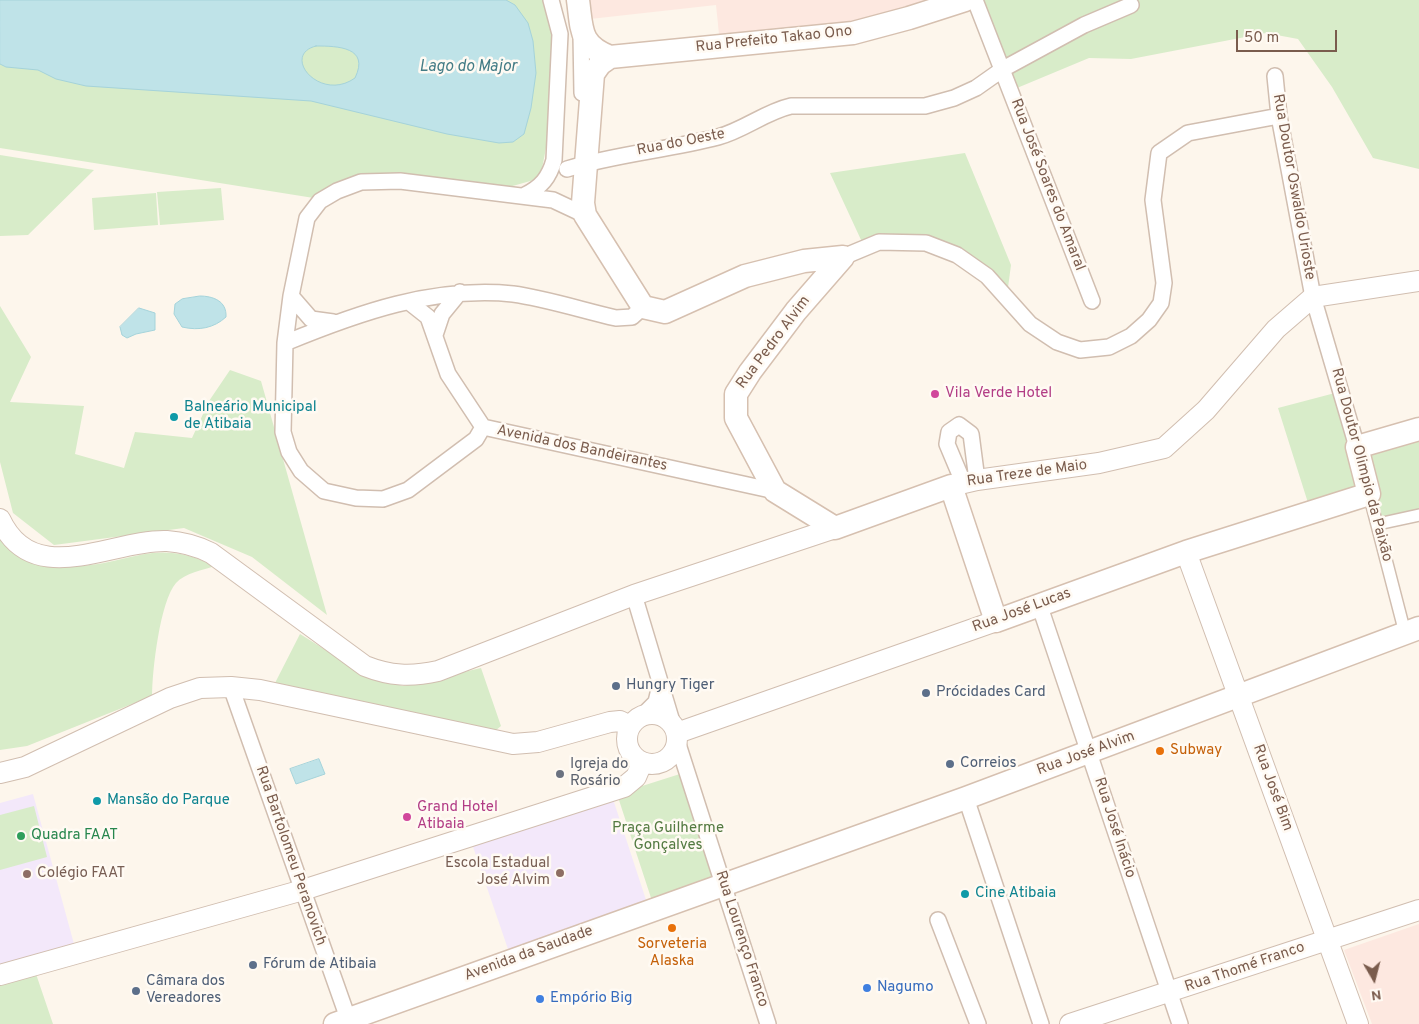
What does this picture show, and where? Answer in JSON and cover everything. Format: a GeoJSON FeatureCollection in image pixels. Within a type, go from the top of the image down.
{"type":"FeatureCollection","features":[{"type":"Feature","properties":{"kind":"main road"},"geometry":{"type":"LineString","coordinates":[[578,0],[581,35],[598,52],[610,57]]}},
{"type":"Feature","properties":{"kind":"main road","name":"Rua Prefeito Takao Ono"},"geometry":{"type":"LineString","coordinates":[[610,57],[852,33],[909,18],[965,0]]}},
{"type":"Feature","properties":{"kind":"main road"},"geometry":{"type":"LineString","coordinates":[[610,57],[600,64],[593,74],[577,166],[583,189],[585,215],[643,307],[666,312],[745,276],[804,261],[843,257]]}},
{"type":"Feature","properties":{"kind":"main road","name":"Rua Pedro Alvim"},"geometry":{"type":"LineString","coordinates":[[775,491],[736,418],[736,394],[750,372],[796,311],[843,257]]}},
{"type":"Feature","properties":{"kind":"main road"},"geometry":{"type":"LineString","coordinates":[[1357,447],[1419,429]]}},
{"type":"Feature","properties":{"kind":"main road","name":"Rua Doutor Olimpio da Paixão"},"geometry":{"type":"LineString","coordinates":[[1357,447],[1369,494]]}},
{"type":"Feature","properties":{"kind":"main road"},"geometry":{"type":"LineString","coordinates":[[964,483],[996,621]]}},
{"type":"Feature","properties":{"kind":"main road","name":"Rua Treze de Maio"},"geometry":{"type":"LineString","coordinates":[[835,528],[964,483]]}},
{"type":"Feature","properties":{"kind":"main road","name":"Avenida dos Bandeirantes"},"geometry":{"type":"LineString","coordinates":[[775,491],[835,528]]}},
{"type":"Feature","properties":{"kind":"main road","name":"Rua José Lucas"},"geometry":{"type":"LineString","coordinates":[[996,621],[1186,552],[1369,494]]}},
{"type":"Feature","properties":{"kind":"main road","name":"Rua José Alvim"},"geometry":{"type":"LineString","coordinates":[[724,884],[1089,753],[1412,631]]}},
{"type":"Feature","properties":{"kind":"main road","name":"Avenida da Saudade"},"geometry":{"type":"LineString","coordinates":[[344,1022],[724,884]]}},
{"type":"Feature","properties":{"kind":"street"},"geometry":{"type":"LineString","coordinates":[[539,188],[550,175],[554,160],[558,110],[560,34],[551,0]]}},
{"type":"Feature","properties":{"kind":"street","name":"Rua José Soares do Amaral"},"geometry":{"type":"LineString","coordinates":[[975,0],[1092,300]]}},
{"type":"Feature","properties":{"kind":"street","name":"Rua do Oeste"},"geometry":{"type":"LineString","coordinates":[[577,166],[718,137],[745,128],[776,109],[791,106],[925,106],[954,98],[976,88],[1003,69],[1084,25],[1131,5]]}},
{"type":"Feature","properties":{"kind":"street"},"geometry":{"type":"LineString","coordinates":[[525,195],[577,166],[577,158],[581,146],[581,35]]}},
{"type":"Feature","properties":{"kind":"street","name":"Rua Doutor Oswaldo Urioste"},"geometry":{"type":"LineString","coordinates":[[1275,76],[1279,116],[1312,297]]}},
{"type":"Feature","properties":{"kind":"street"},"geometry":{"type":"LineString","coordinates":[[843,257],[879,242],[926,243],[957,255],[987,276],[1004,298],[1030,324],[1057,342],[1080,350],[1109,347],[1131,336],[1149,320],[1161,303],[1164,283],[1153,200],[1159,153],[1188,133],[1279,116]]}},
{"type":"Feature","properties":{"kind":"street","name":"Avenida dos Bandeirantes"},"geometry":{"type":"LineString","coordinates":[[585,215],[552,200],[525,195],[400,181],[361,182],[337,191],[320,202],[307,218],[291,296],[285,343],[283,432],[289,452],[301,471],[324,491],[356,498],[383,499],[408,490],[476,439],[483,427],[775,491]]}},
{"type":"Feature","properties":{"kind":"street"},"geometry":{"type":"LineString","coordinates":[[1312,297],[1419,281]]}},
{"type":"Feature","properties":{"kind":"street"},"geometry":{"type":"LineString","coordinates":[[435,335],[442,314],[460,292]]}},
{"type":"Feature","properties":{"kind":"street"},"geometry":{"type":"LineString","coordinates":[[285,343],[337,322],[379,308],[460,292],[514,294],[616,318],[632,317],[643,307]]}},
{"type":"Feature","properties":{"kind":"street"},"geometry":{"type":"LineString","coordinates":[[291,296],[311,319],[321,322],[337,322]]}},
{"type":"Feature","properties":{"kind":"street","name":"Rua Doutor Olimpio da Paixão"},"geometry":{"type":"LineString","coordinates":[[1312,297],[1357,447]]}},
{"type":"Feature","properties":{"kind":"street","name":"Rua Treze de Maio"},"geometry":{"type":"LineString","coordinates":[[964,483],[1099,464],[1164,448],[1206,410],[1276,329],[1312,297]]}},
{"type":"Feature","properties":{"kind":"street"},"geometry":{"type":"LineString","coordinates":[[409,302],[428,317],[448,374],[483,427]]}},
{"type":"Feature","properties":{"kind":"street","name":"Rua Doutor Olimpio da Paixão"},"geometry":{"type":"LineString","coordinates":[[1369,494],[1412,631]]}},
{"type":"Feature","properties":{"kind":"street"},"geometry":{"type":"LineString","coordinates":[[1378,524],[1419,514]]}},
{"type":"Feature","properties":{"kind":"street","name":"Rua Treze de Maio"},"geometry":{"type":"LineString","coordinates":[[0,519],[17,542],[41,556],[68,559],[134,544],[166,541],[191,544],[211,552],[365,666],[385,674],[406,676],[438,671],[634,595],[835,528]]}},
{"type":"Feature","properties":{"kind":"street","name":"Rua José Bim"},"geometry":{"type":"LineString","coordinates":[[1186,552],[1358,1024]]}},
{"type":"Feature","properties":{"kind":"street","name":"Rua Lourenço Franco"},"geometry":{"type":"LineString","coordinates":[[634,595],[768,1024]]}},
{"type":"Feature","properties":{"kind":"street","name":"Rua José Inácio"},"geometry":{"type":"LineString","coordinates":[[1040,604],[1180,1024]]}},
{"type":"Feature","properties":{"kind":"street","name":"Rua José Lucas"},"geometry":{"type":"LineString","coordinates":[[676,733],[996,621]]}},
{"type":"Feature","properties":{"kind":"street"},"geometry":{"type":"LineString","coordinates":[[0,773],[25,767],[170,698],[200,688],[231,687],[302,698],[513,744],[538,742],[610,722],[637,721],[660,715],[676,733],[676,748],[666,761],[658,764],[642,763],[629,751],[627,743],[637,721],[656,702],[660,681]]}},
{"type":"Feature","properties":{"kind":"street","name":"Rua Bartolomeu Peranovich"},"geometry":{"type":"LineString","coordinates":[[231,687],[302,890],[344,1022]]}},
{"type":"Feature","properties":{"kind":"street"},"geometry":{"type":"LineString","coordinates":[[0,975],[302,890],[624,787],[636,777],[642,763]]}},
{"type":"Feature","properties":{"kind":"street"},"geometry":{"type":"LineString","coordinates":[[966,798],[1041,1024]]}},
{"type":"Feature","properties":{"kind":"street","name":"Rua Thomé Franco"},"geometry":{"type":"LineString","coordinates":[[1070,1024],[1419,910]]}},
{"type":"Feature","properties":{"kind":"street"},"geometry":{"type":"LineString","coordinates":[[938,920],[978,1024]]}},
{"type":"Feature","properties":{"kind":"shaded area"},"geometry":{"type":"Polygon","coordinates":[[[579,0],[958,0],[851,31],[720,44],[716,5],[581,20],[579,0]]]}},
{"type":"Feature","properties":{"kind":"shaded area","name":"Colégio FAAT"},"geometry":{"type":"Polygon","coordinates":[[[33,794],[74,944],[0,965],[0,803],[33,794]]]}},
{"type":"Feature","properties":{"kind":"shaded area","name":"Escola Estadual José Alvim"},"geometry":{"type":"Polygon","coordinates":[[[612,796],[648,906],[510,955],[471,841],[612,796]]]}},
{"type":"Feature","properties":{"kind":"shaded area"},"geometry":{"type":"Polygon","coordinates":[[[1419,924],[1419,1024],[1372,1024],[1344,950],[1419,924]]]}},
{"type":"Feature","properties":{"kind":"green space"},"geometry":{"type":"Polygon","coordinates":[[[0,0],[545,0],[558,30],[554,106],[541,174],[548,176],[495,191],[400,179],[320,199],[0,148],[0,0]]]}},
{"type":"Feature","properties":{"kind":"green space"},"geometry":{"type":"Polygon","coordinates":[[[978,0],[1419,0],[1419,169],[1373,158],[1332,87],[1298,39],[1266,33],[1131,59],[1089,58],[1017,88],[978,0]]]}},
{"type":"Feature","properties":{"kind":"green space"},"geometry":{"type":"Polygon","coordinates":[[[965,153],[1011,265],[1007,295],[960,249],[862,242],[830,173],[965,153]]]}},
{"type":"Feature","properties":{"kind":"green space"},"geometry":{"type":"Polygon","coordinates":[[[0,155],[94,170],[28,235],[0,236],[0,155]]]}},
{"type":"Feature","properties":{"kind":"green space"},"geometry":{"type":"Polygon","coordinates":[[[221,188],[224,220],[160,225],[157,192],[221,188]]]}},
{"type":"Feature","properties":{"kind":"green space"},"geometry":{"type":"Polygon","coordinates":[[[156,193],[158,225],[94,230],[92,198],[156,193]]]}},
{"type":"Feature","properties":{"kind":"green space"},"geometry":{"type":"Polygon","coordinates":[[[0,306],[31,357],[10,402],[84,406],[75,454],[124,468],[135,432],[192,438],[209,401],[230,370],[261,381],[327,615],[252,557],[184,528],[54,545],[13,513],[0,462],[0,306]]]}},
{"type":"Feature","properties":{"kind":"green space"},"geometry":{"type":"Polygon","coordinates":[[[1335,393],[1346,438],[1363,487],[1309,506],[1278,408],[1335,393]]]}},
{"type":"Feature","properties":{"kind":"green space"},"geometry":{"type":"Polygon","coordinates":[[[1419,437],[1419,512],[1381,519],[1379,504],[1365,453],[1419,437]]]}},
{"type":"Feature","properties":{"kind":"green space"},"geometry":{"type":"Polygon","coordinates":[[[0,532],[45,557],[69,566],[90,565],[157,553],[174,553],[193,557],[215,566],[184,577],[176,583],[170,592],[158,637],[152,696],[27,746],[0,750],[0,532]]]}},
{"type":"Feature","properties":{"kind":"green space"},"geometry":{"type":"Polygon","coordinates":[[[300,634],[369,677],[403,686],[481,668],[501,726],[495,731],[275,683],[300,634]]]}},
{"type":"Feature","properties":{"kind":"green space","name":"Praça Guilherme Gonçalves"},"geometry":{"type":"Polygon","coordinates":[[[683,773],[718,881],[653,904],[617,794],[683,773]]]}},
{"type":"Feature","properties":{"kind":"green space","name":"Quadra FAAT"},"geometry":{"type":"Polygon","coordinates":[[[34,806],[47,857],[0,870],[0,815],[34,806]]]}},
{"type":"Feature","properties":{"kind":"green space"},"geometry":{"type":"Polygon","coordinates":[[[36,974],[53,1024],[0,1024],[0,984],[36,974]]]}},
{"type":"Feature","properties":{"kind":"water","name":"Lago do Major"},"geometry":{"type":"Polygon","coordinates":[[[0,0],[506,0],[515,5],[528,23],[533,41],[536,73],[531,108],[524,134],[513,142],[499,143],[447,134],[311,101],[86,86],[56,79],[38,70],[6,67],[0,64],[0,0]],[[316,46],[306,51],[302,58],[303,67],[309,75],[329,85],[342,84],[355,78],[359,68],[355,54],[342,48],[316,46]]]}},
{"type":"Feature","properties":{"kind":"water"},"geometry":{"type":"Polygon","coordinates":[[[200,296],[214,298],[222,303],[226,317],[206,328],[182,327],[174,314],[175,304],[182,299],[200,296]]]}},
{"type":"Feature","properties":{"kind":"water"},"geometry":{"type":"Polygon","coordinates":[[[139,308],[155,313],[155,330],[127,338],[122,335],[120,327],[139,308]]]}},
{"type":"Feature","properties":{"kind":"water"},"geometry":{"type":"Polygon","coordinates":[[[319,759],[325,774],[296,784],[290,769],[319,759]]]}},
{"type":"Feature","properties":{"kind":"place","name":"Vila Verde Hotel"},"geometry":{"type":"Point","coordinates":[935,394]}},
{"type":"Feature","properties":{"kind":"place","name":"Balneário Municipal de Atibaia"},"geometry":{"type":"Point","coordinates":[174,417]}},
{"type":"Feature","properties":{"kind":"place","name":"Hungry Tiger"},"geometry":{"type":"Point","coordinates":[616,686]}},
{"type":"Feature","properties":{"kind":"place","name":"Prócidades Card"},"geometry":{"type":"Point","coordinates":[926,693]}},
{"type":"Feature","properties":{"kind":"place","name":"Subway"},"geometry":{"type":"Point","coordinates":[1160,751]}},
{"type":"Feature","properties":{"kind":"place","name":"Correios"},"geometry":{"type":"Point","coordinates":[950,764]}},
{"type":"Feature","properties":{"kind":"place","name":"Igreja do Rosário"},"geometry":{"type":"Point","coordinates":[560,774]}},
{"type":"Feature","properties":{"kind":"place","name":"Mansão do Parque"},"geometry":{"type":"Point","coordinates":[97,801]}},
{"type":"Feature","properties":{"kind":"place","name":"Grand Hotel Atibaia"},"geometry":{"type":"Point","coordinates":[407,817]}},
{"type":"Feature","properties":{"kind":"place","name":"Quadra FAAT"},"geometry":{"type":"Point","coordinates":[21,836]}},
{"type":"Feature","properties":{"kind":"place","name":"Escola Estadual José Alvim"},"geometry":{"type":"Point","coordinates":[560,873]}},
{"type":"Feature","properties":{"kind":"place","name":"Colégio FAAT"},"geometry":{"type":"Point","coordinates":[27,874]}},
{"type":"Feature","properties":{"kind":"place","name":"Cine Atibaia"},"geometry":{"type":"Point","coordinates":[965,894]}},
{"type":"Feature","properties":{"kind":"place","name":"Sorveteria Alaska"},"geometry":{"type":"Point","coordinates":[672,928]}},
{"type":"Feature","properties":{"kind":"place","name":"Fórum de Atibaia"},"geometry":{"type":"Point","coordinates":[253,965]}},
{"type":"Feature","properties":{"kind":"place","name":"Nagumo"},"geometry":{"type":"Point","coordinates":[867,988]}},
{"type":"Feature","properties":{"kind":"place","name":"Câmara dos Vereadores"},"geometry":{"type":"Point","coordinates":[136,991]}},
{"type":"Feature","properties":{"kind":"place","name":"Empório Big"},"geometry":{"type":"Point","coordinates":[540,999]}}]}
